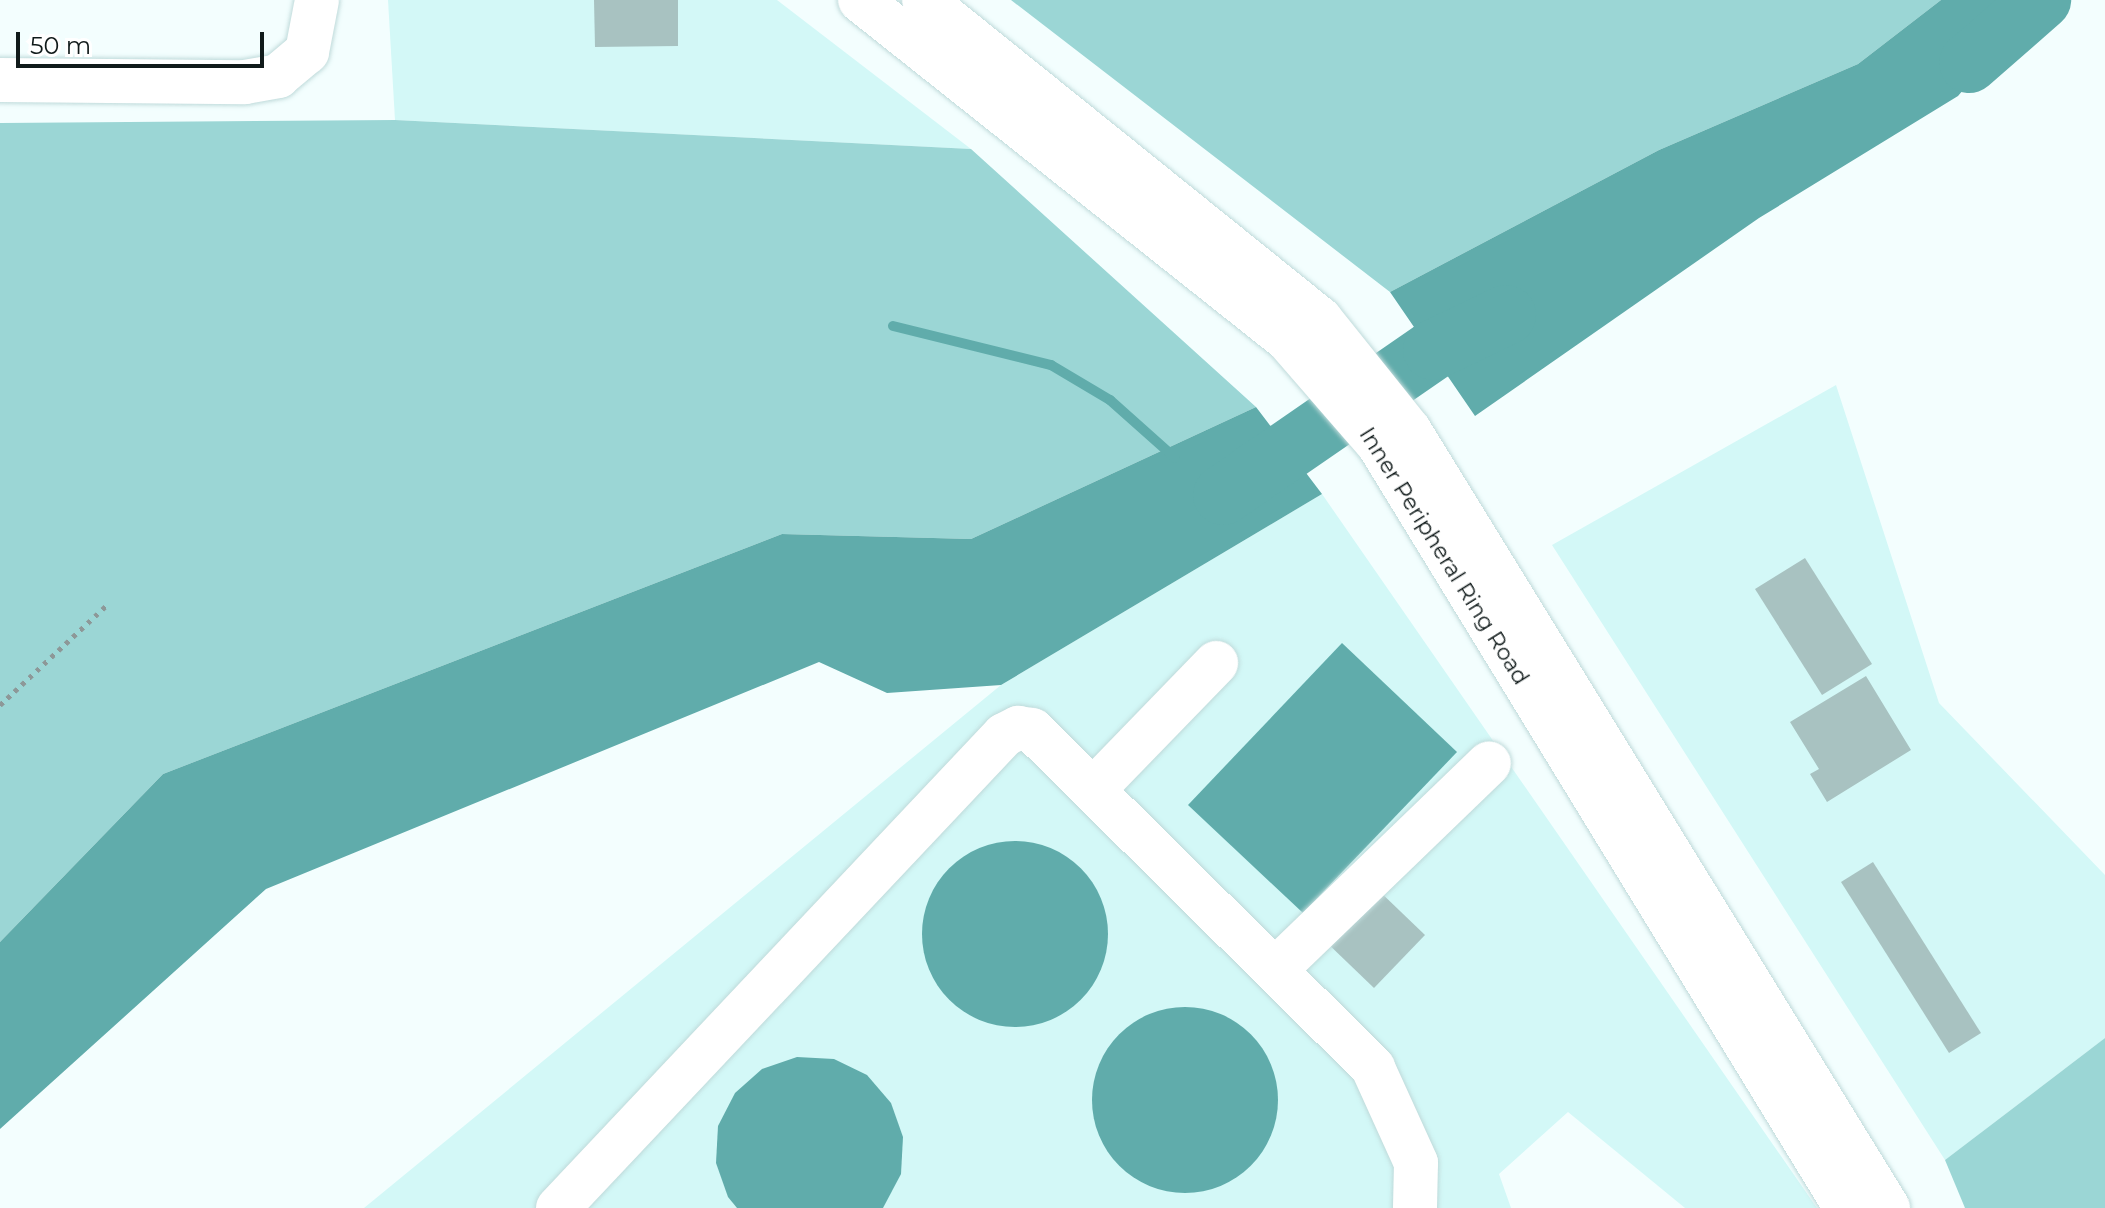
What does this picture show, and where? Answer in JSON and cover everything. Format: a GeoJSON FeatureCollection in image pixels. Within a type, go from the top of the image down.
{"type":"FeatureCollection","features":[{"type":"Feature","properties":{"kind":"main road"},"geometry":{"type":"LineString","coordinates":[[0,80],[245,82],[278,76],[307,52],[317,0]]}},
{"type":"Feature","properties":{"kind":"main road","name":"Inner Peripheral Ring Road"},"geometry":{"type":"LineString","coordinates":[[860,0],[1304,329]]}},
{"type":"Feature","properties":{"kind":"main road","name":"Inner Peripheral Ring Road"},"geometry":{"type":"LineString","coordinates":[[924,0],[1304,329],[1394,438],[1888,1208]]}},
{"type":"Feature","properties":{"kind":"main road","name":"Inner Peripheral Ring Road"},"geometry":{"type":"LineString","coordinates":[[1394,438],[1846,1208]]}},
{"type":"Feature","properties":{"kind":"main road"},"geometry":{"type":"LineString","coordinates":[[1093,790],[1216,663]]}},
{"type":"Feature","properties":{"kind":"main road"},"geometry":{"type":"LineString","coordinates":[[558,1208],[1004,735],[1018,728],[1032,730],[1373,1068],[1416,1163],[1415,1208]]}},
{"type":"Feature","properties":{"kind":"main road"},"geometry":{"type":"LineString","coordinates":[[1276,969],[1489,763]]}},
{"type":"Feature","properties":{"kind":"path"},"geometry":{"type":"LineString","coordinates":[[0,705],[108,604]]}},
{"type":"Feature","properties":{"kind":"shaded area"},"geometry":{"type":"Polygon","coordinates":[[[388,0],[777,0],[971,149],[395,120],[388,0]]]}},
{"type":"Feature","properties":{"kind":"shaded area"},"geometry":{"type":"Polygon","coordinates":[[[1011,0],[1941,0],[1858,64],[1659,150],[1390,292],[1011,0]]]}},
{"type":"Feature","properties":{"kind":"shaded area"},"geometry":{"type":"Polygon","coordinates":[[[1941,0],[2039,0],[1958,96],[1759,218],[1475,416],[1390,292],[1659,150],[1858,64],[1941,0]]]}},
{"type":"Feature","properties":{"kind":"shaded area"},"geometry":{"type":"Polygon","coordinates":[[[395,120],[971,149],[1256,407],[971,539],[782,534],[163,774],[0,942],[0,123],[395,120]]]}},
{"type":"Feature","properties":{"kind":"shaded area"},"geometry":{"type":"Polygon","coordinates":[[[1836,385],[1939,703],[2105,875],[2105,1038],[1945,1160],[1552,545],[1836,385]]]}},
{"type":"Feature","properties":{"kind":"shaded area"},"geometry":{"type":"Polygon","coordinates":[[[1256,407],[1322,494],[1001,685],[887,693],[819,662],[266,889],[0,1129],[0,942],[163,774],[782,534],[971,539],[1256,407]]]}},
{"type":"Feature","properties":{"kind":"shaded area"},"geometry":{"type":"Polygon","coordinates":[[[1322,494],[1817,1208],[1685,1208],[1568,1112],[1499,1174],[1511,1208],[364,1208],[1001,685],[1322,494]]]}},
{"type":"Feature","properties":{"kind":"shaded area"},"geometry":{"type":"Polygon","coordinates":[[[1342,643],[1457,752],[1303,913],[1188,805],[1342,643]]]}},
{"type":"Feature","properties":{"kind":"shaded area"},"geometry":{"type":"Polygon","coordinates":[[[1015,841],[1051,848],[1081,868],[1101,898],[1108,934],[1101,970],[1081,1000],[1051,1020],[1015,1027],[979,1020],[949,1000],[929,970],[922,934],[929,898],[949,868],[979,848],[1015,841]]]}},
{"type":"Feature","properties":{"kind":"shaded area"},"geometry":{"type":"Polygon","coordinates":[[[1185,1007],[1221,1014],[1251,1034],[1271,1064],[1278,1100],[1271,1136],[1251,1166],[1221,1186],[1185,1193],[1149,1186],[1119,1166],[1099,1136],[1092,1100],[1099,1064],[1119,1034],[1149,1014],[1185,1007]]]}},
{"type":"Feature","properties":{"kind":"shaded area"},"geometry":{"type":"Polygon","coordinates":[[[2105,1038],[2105,1208],[1965,1208],[1945,1160],[2105,1038]]]}},
{"type":"Feature","properties":{"kind":"shaded area"},"geometry":{"type":"Polygon","coordinates":[[[797,1057],[834,1059],[867,1075],[891,1103],[903,1137],[901,1174],[883,1208],[737,1208],[728,1197],[716,1163],[718,1126],[735,1093],[762,1069],[797,1057]]]}},
{"type":"Feature","properties":{"kind":"building"},"geometry":{"type":"Polygon","coordinates":[[[594,0],[678,0],[678,46],[595,47],[594,0]]]}},
{"type":"Feature","properties":{"kind":"building"},"geometry":{"type":"Polygon","coordinates":[[[1805,558],[1872,664],[1822,695],[1755,589],[1805,558]]]}},
{"type":"Feature","properties":{"kind":"building"},"geometry":{"type":"Polygon","coordinates":[[[1866,676],[1911,750],[1827,802],[1810,774],[1819,769],[1790,722],[1866,676]]]}},
{"type":"Feature","properties":{"kind":"building"},"geometry":{"type":"Polygon","coordinates":[[[1873,862],[1981,1033],[1949,1053],[1841,882],[1873,862]]]}},
{"type":"Feature","properties":{"kind":"building"},"geometry":{"type":"Polygon","coordinates":[[[1375,887],[1425,935],[1374,988],[1323,939],[1375,887]]]}},
{"type":"Feature","properties":{"kind":"waterway"},"geometry":{"type":"LineString","coordinates":[[1969,63],[2041,0]]}},
{"type":"Feature","properties":{"kind":"waterway"},"geometry":{"type":"LineString","coordinates":[[1223,495],[1433,350],[1506,315]]}},
{"type":"Feature","properties":{"kind":"waterway"},"geometry":{"type":"LineString","coordinates":[[893,326],[1051,365],[1110,400],[1175,458]]}}]}
